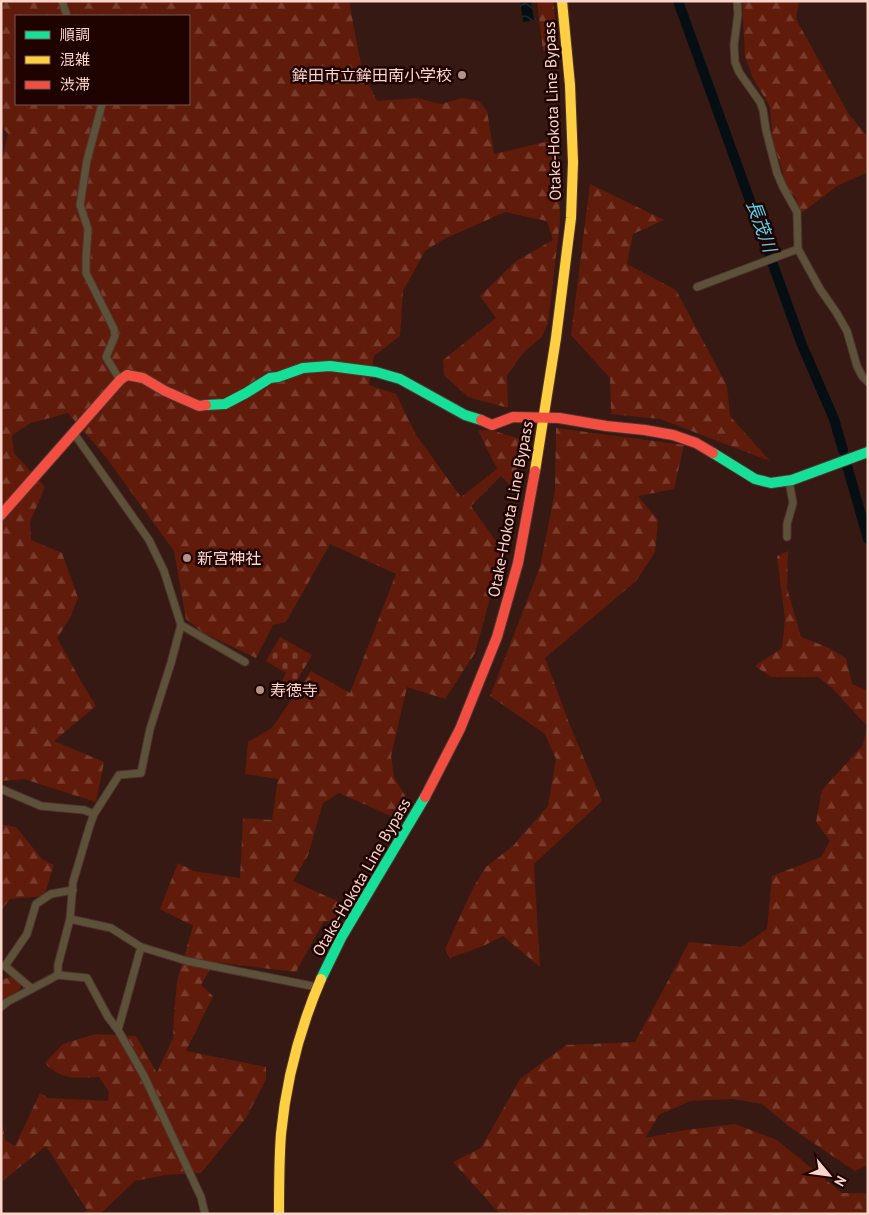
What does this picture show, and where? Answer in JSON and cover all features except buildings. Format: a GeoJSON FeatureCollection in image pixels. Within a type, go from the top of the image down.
{"type":"FeatureCollection","features":[{"type":"Feature","properties":{"kind":"main road","name":"Otake-Hokota Line Bypass"},"geometry":{"type":"LineString","coordinates":[[279,1214],[279,1168],[284,1108],[298,1045],[317,987],[341,938],[418,809],[460,729],[497,637],[518,563],[556,338],[570,218],[573,162],[566,36],[562,1]]}},
{"type":"Feature","properties":{"kind":"main road"},"geometry":{"type":"LineString","coordinates":[[1,515],[73,432],[120,380],[127,375],[143,378],[165,391],[199,406],[225,404],[270,378],[303,368],[330,366],[376,372],[400,380],[465,415],[492,425],[513,417],[544,417],[673,435],[696,443],[755,479],[771,483],[789,481],[852,457],[866,454]]}},
{"type":"Feature","properties":{"kind":"street"},"geometry":{"type":"LineString","coordinates":[[62,1],[68,15]]}},
{"type":"Feature","properties":{"kind":"street"},"geometry":{"type":"LineString","coordinates":[[737,1],[738,14],[734,45],[735,62],[739,72],[760,102],[763,110],[777,173],[797,212],[798,249],[820,289],[847,331],[857,366],[862,376],[868,382]]}},
{"type":"Feature","properties":{"kind":"street"},"geometry":{"type":"LineString","coordinates":[[102,105],[87,160],[80,205],[88,229],[86,273],[114,329],[116,336],[106,357],[120,380]]}},
{"type":"Feature","properties":{"kind":"street"},"geometry":{"type":"LineString","coordinates":[[697,288],[798,249]]}},
{"type":"Feature","properties":{"kind":"street"},"geometry":{"type":"LineString","coordinates":[[58,975],[58,965],[70,919],[72,890],[76,872],[94,814],[119,775],[141,773],[150,729],[181,625],[164,571],[150,540],[73,432]]}},
{"type":"Feature","properties":{"kind":"street"},"geometry":{"type":"LineString","coordinates":[[787,537],[787,524],[793,503],[789,481]]}},
{"type":"Feature","properties":{"kind":"street"},"geometry":{"type":"LineString","coordinates":[[181,625],[245,662]]}},
{"type":"Feature","properties":{"kind":"street"},"geometry":{"type":"LineString","coordinates":[[1,789],[41,806],[84,810],[94,814]]}},
{"type":"Feature","properties":{"kind":"street"},"geometry":{"type":"LineString","coordinates":[[32,989],[5,966],[27,934],[36,904],[51,894],[72,890]]}},
{"type":"Feature","properties":{"kind":"street"},"geometry":{"type":"LineString","coordinates":[[70,919],[111,928],[141,947],[187,961],[317,987]]}},
{"type":"Feature","properties":{"kind":"street"},"geometry":{"type":"LineString","coordinates":[[118,1030],[141,947]]}},
{"type":"Feature","properties":{"kind":"street"},"geometry":{"type":"LineString","coordinates":[[1,1007],[58,975],[87,978],[144,1076],[201,1198],[205,1214]]}},
{"type":"Feature","properties":{"kind":"green space"},"geometry":{"type":"Polygon","coordinates":[[[1,1],[349,1],[361,65],[377,101],[417,98],[441,104],[462,98],[479,101],[487,111],[494,154],[558,139],[560,221],[548,323],[542,337],[524,352],[507,375],[508,408],[468,397],[444,375],[443,360],[496,318],[480,296],[516,261],[553,240],[547,221],[505,212],[442,240],[425,251],[403,291],[400,336],[374,356],[369,385],[396,394],[416,435],[461,497],[497,469],[478,430],[495,431],[522,440],[514,490],[501,476],[471,506],[503,551],[475,653],[445,699],[407,687],[391,756],[394,777],[407,799],[398,819],[339,793],[323,803],[308,855],[293,881],[348,906],[338,923],[324,921],[296,972],[214,962],[201,985],[213,996],[186,1051],[266,1067],[266,1079],[246,1118],[201,1173],[165,1175],[135,1181],[100,1214],[83,1214],[87,1210],[46,1146],[1,1182],[1,1113],[5,1140],[15,1146],[40,1093],[48,1098],[108,1101],[109,1092],[99,1077],[76,1078],[63,1076],[45,1063],[63,1044],[95,1034],[136,1036],[157,1073],[173,1038],[177,981],[193,926],[160,909],[178,863],[194,871],[240,878],[243,818],[272,820],[278,779],[245,774],[248,742],[272,728],[311,671],[350,693],[396,574],[330,544],[286,622],[273,625],[256,658],[202,632],[186,619],[174,551],[105,456],[68,413],[31,423],[12,435],[14,453],[45,487],[30,522],[31,540],[62,553],[78,598],[70,618],[57,638],[96,706],[54,741],[104,762],[96,802],[24,779],[1,781],[1,161],[8,134],[1,126],[1,1]]]}},
{"type":"Feature","properties":{"kind":"green space"},"geometry":{"type":"Polygon","coordinates":[[[537,1],[553,1],[559,51],[543,51],[537,1]]]}},
{"type":"Feature","properties":{"kind":"green space"},"geometry":{"type":"Polygon","coordinates":[[[742,1],[799,1],[796,19],[848,113],[868,137],[868,172],[837,186],[800,214],[795,196],[786,188],[773,143],[770,107],[753,78],[745,56],[742,1]]]}},
{"type":"Feature","properties":{"kind":"green space"},"geometry":{"type":"Polygon","coordinates":[[[590,184],[664,220],[633,234],[627,264],[676,290],[727,386],[730,416],[770,461],[660,419],[611,414],[610,378],[571,335],[590,184]]]}},
{"type":"Feature","properties":{"kind":"green space"},"geometry":{"type":"Polygon","coordinates":[[[556,428],[684,445],[674,489],[638,496],[658,520],[655,552],[636,581],[545,658],[569,723],[602,801],[534,864],[540,967],[503,936],[483,946],[450,958],[445,949],[474,886],[486,867],[513,846],[548,806],[556,759],[545,734],[490,696],[540,567],[555,491],[556,428]]]}},
{"type":"Feature","properties":{"kind":"green space"},"geometry":{"type":"Polygon","coordinates":[[[788,551],[787,588],[801,637],[827,647],[846,658],[852,684],[868,691],[868,1165],[855,1171],[791,1128],[762,1104],[733,1099],[690,1101],[659,1115],[645,1138],[685,1130],[735,1124],[777,1140],[842,1193],[868,1193],[868,1214],[500,1214],[453,1162],[481,1148],[520,1079],[566,1045],[635,1042],[689,942],[741,947],[767,929],[772,876],[821,857],[830,841],[816,822],[822,790],[863,745],[867,726],[833,689],[818,677],[771,677],[755,666],[782,648],[785,619],[777,556],[788,551]]]}},
{"type":"Feature","properties":{"kind":"green space"},"geometry":{"type":"Polygon","coordinates":[[[280,637],[312,655],[293,687],[282,681],[286,673],[266,661],[280,637]]]}},
{"type":"Feature","properties":{"kind":"green space"},"geometry":{"type":"Polygon","coordinates":[[[1,824],[16,827],[42,859],[54,865],[44,896],[10,899],[1,910],[1,824]]]}},
{"type":"Feature","properties":{"kind":"green space"},"geometry":{"type":"Polygon","coordinates":[[[20,974],[21,988],[1,1002],[1,980],[20,974]]]}},
{"type":"Feature","properties":{"kind":"water"},"geometry":{"type":"Polygon","coordinates":[[[520,1],[531,1],[534,20],[523,22],[520,1]]]}},
{"type":"Feature","properties":{"kind":"waterway","name":"長茂川"},"geometry":{"type":"LineString","coordinates":[[678,1],[802,345],[834,419],[843,450]]}},
{"type":"Feature","properties":{"kind":"waterway","name":"長茂川"},"geometry":{"type":"LineString","coordinates":[[846,462],[868,539]]}},
{"type":"Feature","properties":{"kind":"traffic: fast"},"geometry":{"type":"LineString","coordinates":[[206,405],[225,404],[270,378],[303,368],[330,366],[376,372],[400,379],[465,415],[481,420]]}},
{"type":"Feature","properties":{"kind":"traffic: fast"},"geometry":{"type":"LineString","coordinates":[[713,453],[755,479],[771,483],[792,480],[868,452]]}},
{"type":"Feature","properties":{"kind":"traffic: fast"},"geometry":{"type":"LineString","coordinates":[[321,979],[341,938],[425,797]]}},
{"type":"Feature","properties":{"kind":"traffic: slow"},"geometry":{"type":"LineString","coordinates":[[535,471],[556,338],[571,218],[573,162],[570,85],[562,1]]}},
{"type":"Feature","properties":{"kind":"traffic: slow"},"geometry":{"type":"LineString","coordinates":[[279,1214],[280,1144],[286,1094],[300,1036],[321,979]]}},
{"type":"Feature","properties":{"kind":"traffic: jam"},"geometry":{"type":"LineString","coordinates":[[1,515],[120,380],[127,375],[143,378],[165,391],[199,406],[206,405]]}},
{"type":"Feature","properties":{"kind":"traffic: jam"},"geometry":{"type":"LineString","coordinates":[[481,420],[492,425],[513,417],[559,418],[645,430],[673,435],[696,443],[713,453]]}},
{"type":"Feature","properties":{"kind":"traffic: jam"},"geometry":{"type":"LineString","coordinates":[[425,797],[460,729],[497,637],[518,563],[535,471]]}},
{"type":"Feature","properties":{"kind":"place","name":"鉾田市立鉾田南小学校"},"geometry":{"type":"Point","coordinates":[462,75]}},
{"type":"Feature","properties":{"kind":"place","name":"新宮神社"},"geometry":{"type":"Point","coordinates":[187,558]}},
{"type":"Feature","properties":{"kind":"place","name":"寿徳寺"},"geometry":{"type":"Point","coordinates":[260,690]}}]}
